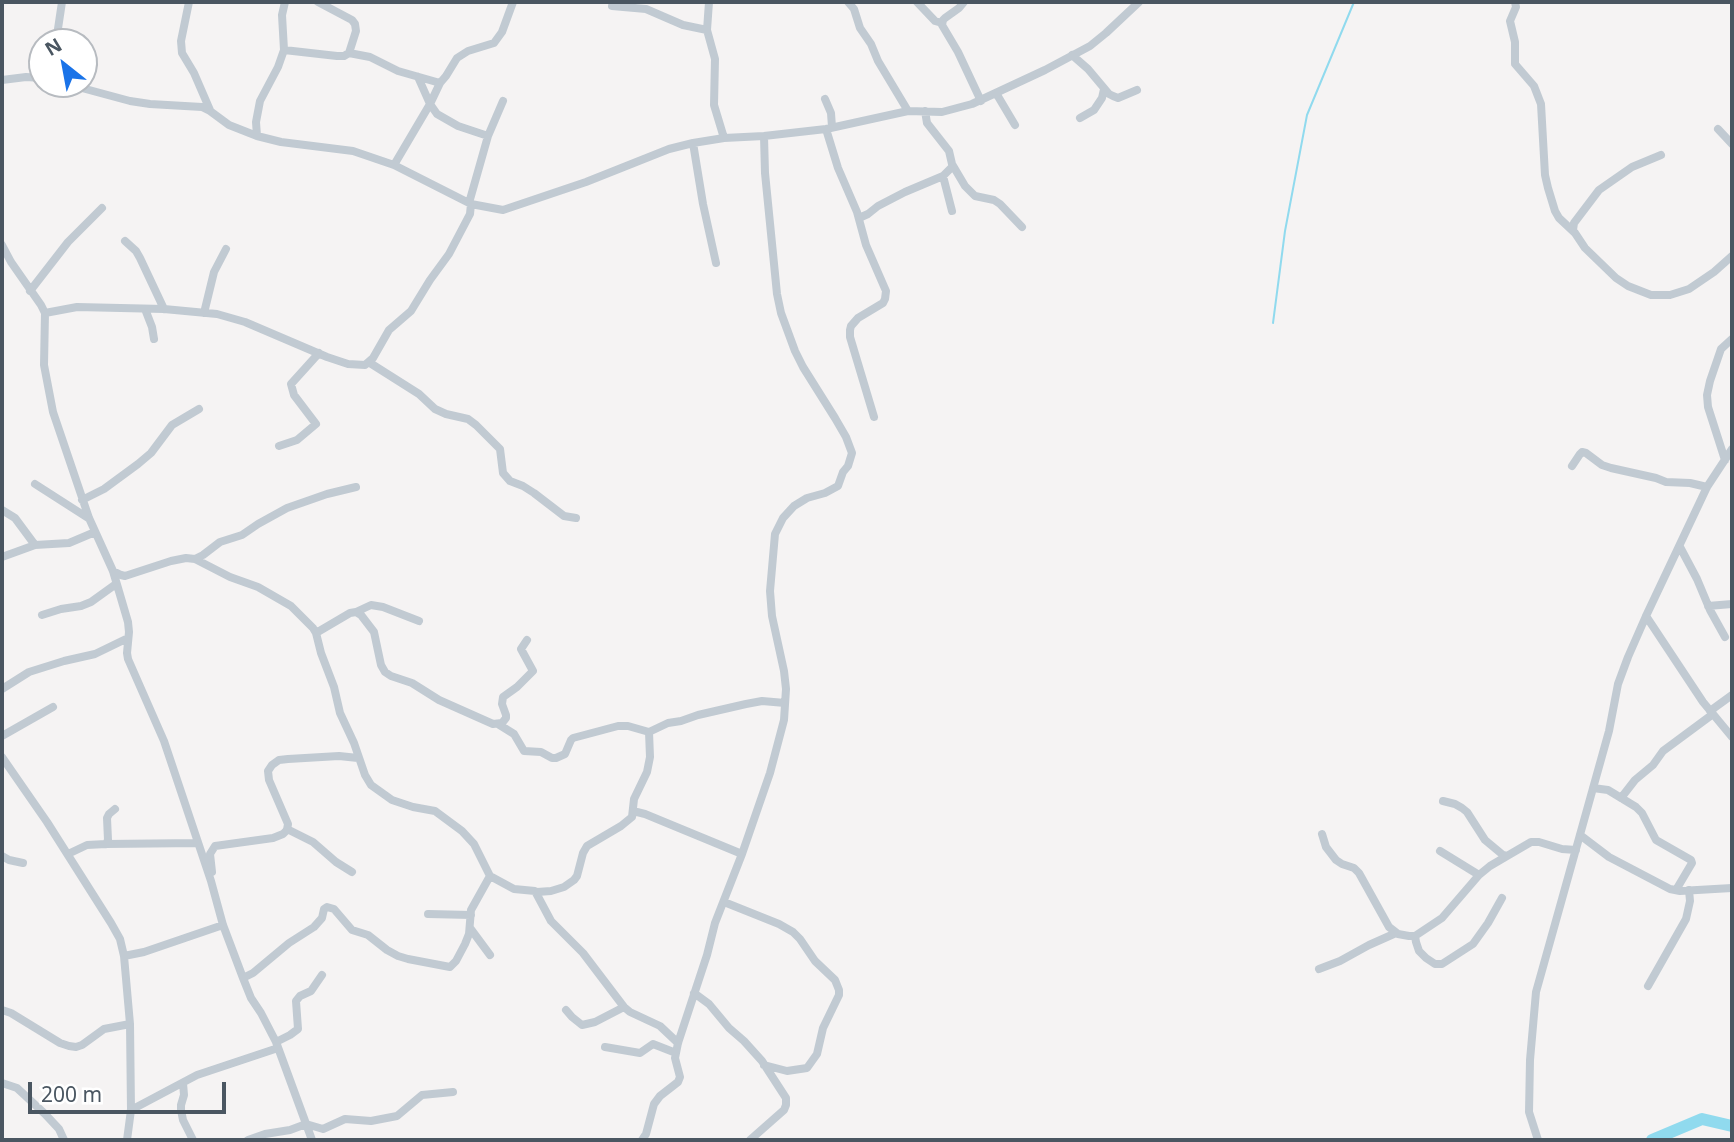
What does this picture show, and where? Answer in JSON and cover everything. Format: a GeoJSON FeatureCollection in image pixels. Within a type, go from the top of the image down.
{"type":"FeatureCollection","features":[{"type":"Feature","properties":{"kind":"street"},"geometry":{"type":"LineString","coordinates":[[58,28],[62,2]]}},
{"type":"Feature","properties":{"kind":"street"},"geometry":{"type":"LineString","coordinates":[[189,2],[181,41],[182,52],[210,111]]}},
{"type":"Feature","properties":{"kind":"street"},"geometry":{"type":"LineString","coordinates":[[257,136],[256,122],[260,101],[284,50],[282,15],[285,2]]}},
{"type":"Feature","properties":{"kind":"street"},"geometry":{"type":"LineString","coordinates":[[317,2],[355,23],[356,31],[349,53]]}},
{"type":"Feature","properties":{"kind":"street"},"geometry":{"type":"LineString","coordinates":[[394,165],[457,58],[497,40],[513,2]]}},
{"type":"Feature","properties":{"kind":"street"},"geometry":{"type":"LineString","coordinates":[[709,2],[707,30],[715,58],[713,105],[724,138]]}},
{"type":"Feature","properties":{"kind":"street"},"geometry":{"type":"LineString","coordinates":[[848,2],[878,61],[908,111]]}},
{"type":"Feature","properties":{"kind":"street"},"geometry":{"type":"LineString","coordinates":[[917,2],[936,21],[942,23],[981,101]]}},
{"type":"Feature","properties":{"kind":"street"},"geometry":{"type":"LineString","coordinates":[[942,23],[964,2]]}},
{"type":"Feature","properties":{"kind":"street"},"geometry":{"type":"LineString","coordinates":[[98,92],[150,104],[195,106],[210,111],[229,125],[257,136],[281,142],[353,151],[394,165],[470,204],[503,210],[623,169],[669,149],[694,143],[829,128],[908,111],[942,112],[981,101],[1098,40],[1139,2]]}},
{"type":"Feature","properties":{"kind":"street"},"geometry":{"type":"LineString","coordinates":[[1516,2],[1510,21],[1515,42],[1515,64],[1534,86],[1541,104],[1545,175],[1559,218],[1616,278],[1651,295],[1670,295],[1689,289],[1732,256]]}},
{"type":"Feature","properties":{"kind":"street"},"geometry":{"type":"LineString","coordinates":[[612,6],[646,9],[683,25],[707,30]]}},
{"type":"Feature","properties":{"kind":"street"},"geometry":{"type":"LineString","coordinates":[[284,50],[337,56],[349,53],[370,57],[398,71],[440,83]]}},
{"type":"Feature","properties":{"kind":"street"},"geometry":{"type":"LineString","coordinates":[[1072,55],[1109,94],[1118,98],[1137,90]]}},
{"type":"Feature","properties":{"kind":"street"},"geometry":{"type":"LineString","coordinates":[[2,80],[28,77]]}},
{"type":"Feature","properties":{"kind":"street"},"geometry":{"type":"LineString","coordinates":[[418,77],[430,104],[438,114],[450,122],[488,136]]}},
{"type":"Feature","properties":{"kind":"street"},"geometry":{"type":"LineString","coordinates":[[1080,118],[1094,110],[1104,89]]}},
{"type":"Feature","properties":{"kind":"street"},"geometry":{"type":"LineString","coordinates":[[996,93],[1015,125]]}},
{"type":"Feature","properties":{"kind":"street"},"geometry":{"type":"LineString","coordinates":[[825,99],[831,113],[829,128],[838,168],[886,291],[883,303],[858,318],[850,330],[874,417]]}},
{"type":"Feature","properties":{"kind":"street"},"geometry":{"type":"LineString","coordinates":[[44,313],[77,307],[164,309],[204,313],[230,317],[348,364],[359,366],[370,363],[389,330],[411,311],[449,254],[470,214],[470,204],[488,136],[503,101]]}},
{"type":"Feature","properties":{"kind":"street"},"geometry":{"type":"LineString","coordinates":[[925,111],[930,130],[949,151],[953,166],[971,192],[1000,204],[1022,227]]}},
{"type":"Feature","properties":{"kind":"street"},"geometry":{"type":"LineString","coordinates":[[1718,129],[1732,144]]}},
{"type":"Feature","properties":{"kind":"street"},"geometry":{"type":"LineString","coordinates":[[647,1138],[654,1104],[680,1077],[676,1066],[677,1048],[715,923],[770,773],[784,720],[786,689],[770,592],[775,534],[793,506],[838,486],[852,453],[846,437],[795,352],[781,313],[776,294],[764,136]]}},
{"type":"Feature","properties":{"kind":"street"},"geometry":{"type":"LineString","coordinates":[[694,143],[703,204],[716,263]]}},
{"type":"Feature","properties":{"kind":"street"},"geometry":{"type":"LineString","coordinates":[[1573,230],[1574,223],[1600,190],[1633,167],[1661,155]]}},
{"type":"Feature","properties":{"kind":"street"},"geometry":{"type":"LineString","coordinates":[[859,218],[905,192],[943,176],[953,166]]}},
{"type":"Feature","properties":{"kind":"street"},"geometry":{"type":"LineString","coordinates":[[943,176],[953,211]]}},
{"type":"Feature","properties":{"kind":"street"},"geometry":{"type":"LineString","coordinates":[[30,290],[68,242],[102,208]]}},
{"type":"Feature","properties":{"kind":"street"},"geometry":{"type":"LineString","coordinates":[[863,235],[869,214]]}},
{"type":"Feature","properties":{"kind":"street"},"geometry":{"type":"LineString","coordinates":[[125,242],[136,251],[164,309]]}},
{"type":"Feature","properties":{"kind":"street"},"geometry":{"type":"LineString","coordinates":[[2,245],[44,313],[43,353],[55,423],[89,518],[113,571],[128,622],[128,659],[164,741],[223,925],[243,978],[277,1045],[312,1140]]}},
{"type":"Feature","properties":{"kind":"street"},"geometry":{"type":"LineString","coordinates":[[204,313],[214,272],[226,249]]}},
{"type":"Feature","properties":{"kind":"street"},"geometry":{"type":"LineString","coordinates":[[145,309],[154,339]]}},
{"type":"Feature","properties":{"kind":"street"},"geometry":{"type":"LineString","coordinates":[[1538,1140],[1529,1112],[1536,992],[1609,732],[1618,684],[1646,616],[1707,487],[1729,455],[1708,407],[1707,396],[1721,349],[1732,339]]}},
{"type":"Feature","properties":{"kind":"street"},"geometry":{"type":"LineString","coordinates":[[279,446],[297,440],[316,424],[294,395],[291,384],[319,353]]}},
{"type":"Feature","properties":{"kind":"street"},"geometry":{"type":"LineString","coordinates":[[370,363],[419,394],[435,409],[468,419],[476,425],[500,449],[503,473],[510,481],[534,493],[564,516],[576,518]]}},
{"type":"Feature","properties":{"kind":"street"},"geometry":{"type":"LineString","coordinates":[[82,500],[104,489],[138,464],[151,453],[172,425],[200,409]]}},
{"type":"Feature","properties":{"kind":"street"},"geometry":{"type":"LineString","coordinates":[[1572,466],[1582,452],[1602,465],[1616,470],[1665,482],[1707,487]]}},
{"type":"Feature","properties":{"kind":"street"},"geometry":{"type":"LineString","coordinates":[[34,484],[89,518]]}},
{"type":"Feature","properties":{"kind":"street"},"geometry":{"type":"LineString","coordinates":[[195,559],[220,542],[242,535],[287,508],[356,487]]}},
{"type":"Feature","properties":{"kind":"street"},"geometry":{"type":"LineString","coordinates":[[2,510],[15,519],[35,545]]}},
{"type":"Feature","properties":{"kind":"street"},"geometry":{"type":"LineString","coordinates":[[2,557],[35,545],[69,543],[96,532]]}},
{"type":"Feature","properties":{"kind":"street"},"geometry":{"type":"LineString","coordinates":[[1680,547],[1726,637]]}},
{"type":"Feature","properties":{"kind":"street"},"geometry":{"type":"LineString","coordinates":[[113,571],[125,576],[171,561],[195,559],[230,577],[258,587],[291,606],[316,633],[340,713],[367,780],[393,800],[435,811],[462,831],[478,849],[490,876],[514,889],[537,892],[564,887],[577,876],[584,849],[632,817],[634,799],[647,772],[650,757],[649,732]]}},
{"type":"Feature","properties":{"kind":"street"},"geometry":{"type":"LineString","coordinates":[[42,615],[91,602],[116,584]]}},
{"type":"Feature","properties":{"kind":"street"},"geometry":{"type":"LineString","coordinates":[[1708,606],[1732,604]]}},
{"type":"Feature","properties":{"kind":"street"},"geometry":{"type":"LineString","coordinates":[[316,633],[344,616],[371,606],[383,607],[419,621]]}},
{"type":"Feature","properties":{"kind":"street"},"geometry":{"type":"LineString","coordinates":[[356,612],[367,621],[374,632],[385,672],[412,683],[439,700],[489,723],[498,724],[514,734],[524,751],[541,752],[552,758],[565,754],[571,740],[579,735],[618,726],[649,732],[668,723],[746,704],[762,701],[785,703]]}},
{"type":"Feature","properties":{"kind":"street"},"geometry":{"type":"LineString","coordinates":[[1646,616],[1711,713],[1732,737]]}},
{"type":"Feature","properties":{"kind":"street"},"geometry":{"type":"LineString","coordinates":[[2,689],[29,671],[95,654],[128,638]]}},
{"type":"Feature","properties":{"kind":"street"},"geometry":{"type":"LineString","coordinates":[[498,724],[506,718],[503,697],[533,671],[522,654],[527,640]]}},
{"type":"Feature","properties":{"kind":"street"},"geometry":{"type":"LineString","coordinates":[[1621,797],[1663,751],[1732,695]]}},
{"type":"Feature","properties":{"kind":"street"},"geometry":{"type":"LineString","coordinates":[[2,736],[53,707]]}},
{"type":"Feature","properties":{"kind":"street"},"geometry":{"type":"LineString","coordinates":[[2,757],[68,854],[120,939],[130,1024],[131,1110],[127,1140]]}},
{"type":"Feature","properties":{"kind":"street"},"geometry":{"type":"LineString","coordinates":[[211,881],[210,854],[215,846],[273,838],[287,829],[288,824],[269,780],[268,771],[272,765],[288,758],[358,758]]}},
{"type":"Feature","properties":{"kind":"street"},"geometry":{"type":"LineString","coordinates":[[1593,788],[1608,790],[1621,797],[1642,813],[1656,840],[1691,861],[1676,890]]}},
{"type":"Feature","properties":{"kind":"street"},"geometry":{"type":"LineString","coordinates":[[1443,801],[1455,804],[1467,812],[1485,840],[1507,856]]}},
{"type":"Feature","properties":{"kind":"street"},"geometry":{"type":"LineString","coordinates":[[106,844],[107,818],[115,809]]}},
{"type":"Feature","properties":{"kind":"street"},"geometry":{"type":"LineString","coordinates":[[633,811],[742,854]]}},
{"type":"Feature","properties":{"kind":"street"},"geometry":{"type":"LineString","coordinates":[[287,829],[319,846],[352,872]]}},
{"type":"Feature","properties":{"kind":"street"},"geometry":{"type":"LineString","coordinates":[[1322,834],[1326,847],[1336,860],[1359,873],[1389,927],[1396,933],[1409,936],[1415,936],[1442,918],[1490,866],[1531,842],[1576,850]]}},
{"type":"Feature","properties":{"kind":"street"},"geometry":{"type":"LineString","coordinates":[[1580,835],[1618,862],[1670,889],[1732,888]]}},
{"type":"Feature","properties":{"kind":"street"},"geometry":{"type":"LineString","coordinates":[[68,854],[87,845],[198,843]]}},
{"type":"Feature","properties":{"kind":"street"},"geometry":{"type":"LineString","coordinates":[[1440,850],[1479,876]]}},
{"type":"Feature","properties":{"kind":"street"},"geometry":{"type":"LineString","coordinates":[[2,856],[23,863]]}},
{"type":"Feature","properties":{"kind":"street"},"geometry":{"type":"LineString","coordinates":[[243,978],[314,927],[327,907],[334,909],[352,930],[368,935],[398,956],[447,967],[453,965],[469,934],[475,903],[490,876]]}},
{"type":"Feature","properties":{"kind":"street"},"geometry":{"type":"LineString","coordinates":[[1648,986],[1686,919],[1689,890]]}},
{"type":"Feature","properties":{"kind":"street"},"geometry":{"type":"LineString","coordinates":[[537,892],[551,921],[583,953],[624,1007],[660,1026],[677,1048]]}},
{"type":"Feature","properties":{"kind":"street"},"geometry":{"type":"LineString","coordinates":[[1415,936],[1419,951],[1431,962],[1442,964],[1473,944],[1502,898]]}},
{"type":"Feature","properties":{"kind":"street"},"geometry":{"type":"LineString","coordinates":[[724,902],[793,932],[815,961],[835,980],[839,990],[839,995],[826,1018],[817,1054],[807,1068],[784,1071],[764,1065]]}},
{"type":"Feature","properties":{"kind":"street"},"geometry":{"type":"LineString","coordinates":[[428,914],[471,915]]}},
{"type":"Feature","properties":{"kind":"street"},"geometry":{"type":"LineString","coordinates":[[124,956],[144,952],[223,925]]}},
{"type":"Feature","properties":{"kind":"street"},"geometry":{"type":"LineString","coordinates":[[470,928],[490,955]]}},
{"type":"Feature","properties":{"kind":"street"},"geometry":{"type":"LineString","coordinates":[[1320,969],[1396,933]]}},
{"type":"Feature","properties":{"kind":"street"},"geometry":{"type":"LineString","coordinates":[[131,1110],[197,1075],[277,1045],[298,1029],[296,1001],[311,990],[321,975]]}},
{"type":"Feature","properties":{"kind":"street"},"geometry":{"type":"LineString","coordinates":[[694,993],[715,1009],[729,1028],[744,1041],[786,1098],[784,1110],[750,1140]]}},
{"type":"Feature","properties":{"kind":"street"},"geometry":{"type":"LineString","coordinates":[[566,1010],[582,1025],[595,1022],[624,1007]]}},
{"type":"Feature","properties":{"kind":"street"},"geometry":{"type":"LineString","coordinates":[[2,1010],[60,1043],[76,1047],[104,1028],[130,1024]]}},
{"type":"Feature","properties":{"kind":"street"},"geometry":{"type":"LineString","coordinates":[[606,1047],[640,1053],[653,1044],[677,1048]]}},
{"type":"Feature","properties":{"kind":"street"},"geometry":{"type":"LineString","coordinates":[[2,1083],[17,1088],[59,1129],[64,1140]]}},
{"type":"Feature","properties":{"kind":"street"},"geometry":{"type":"LineString","coordinates":[[183,1083],[181,1111],[193,1140]]}},
{"type":"Feature","properties":{"kind":"street"},"geometry":{"type":"LineString","coordinates":[[248,1140],[306,1124],[323,1129],[345,1119],[371,1121],[397,1116],[422,1095],[453,1092]]}},
{"type":"Feature","properties":{"kind":"waterway"},"geometry":{"type":"LineString","coordinates":[[1273,323],[1285,231],[1307,115],[1354,2]]}},
{"type":"Feature","properties":{"kind":"waterway"},"geometry":{"type":"LineString","coordinates":[[1652,1140],[1702,1119],[1732,1126]]}}]}
